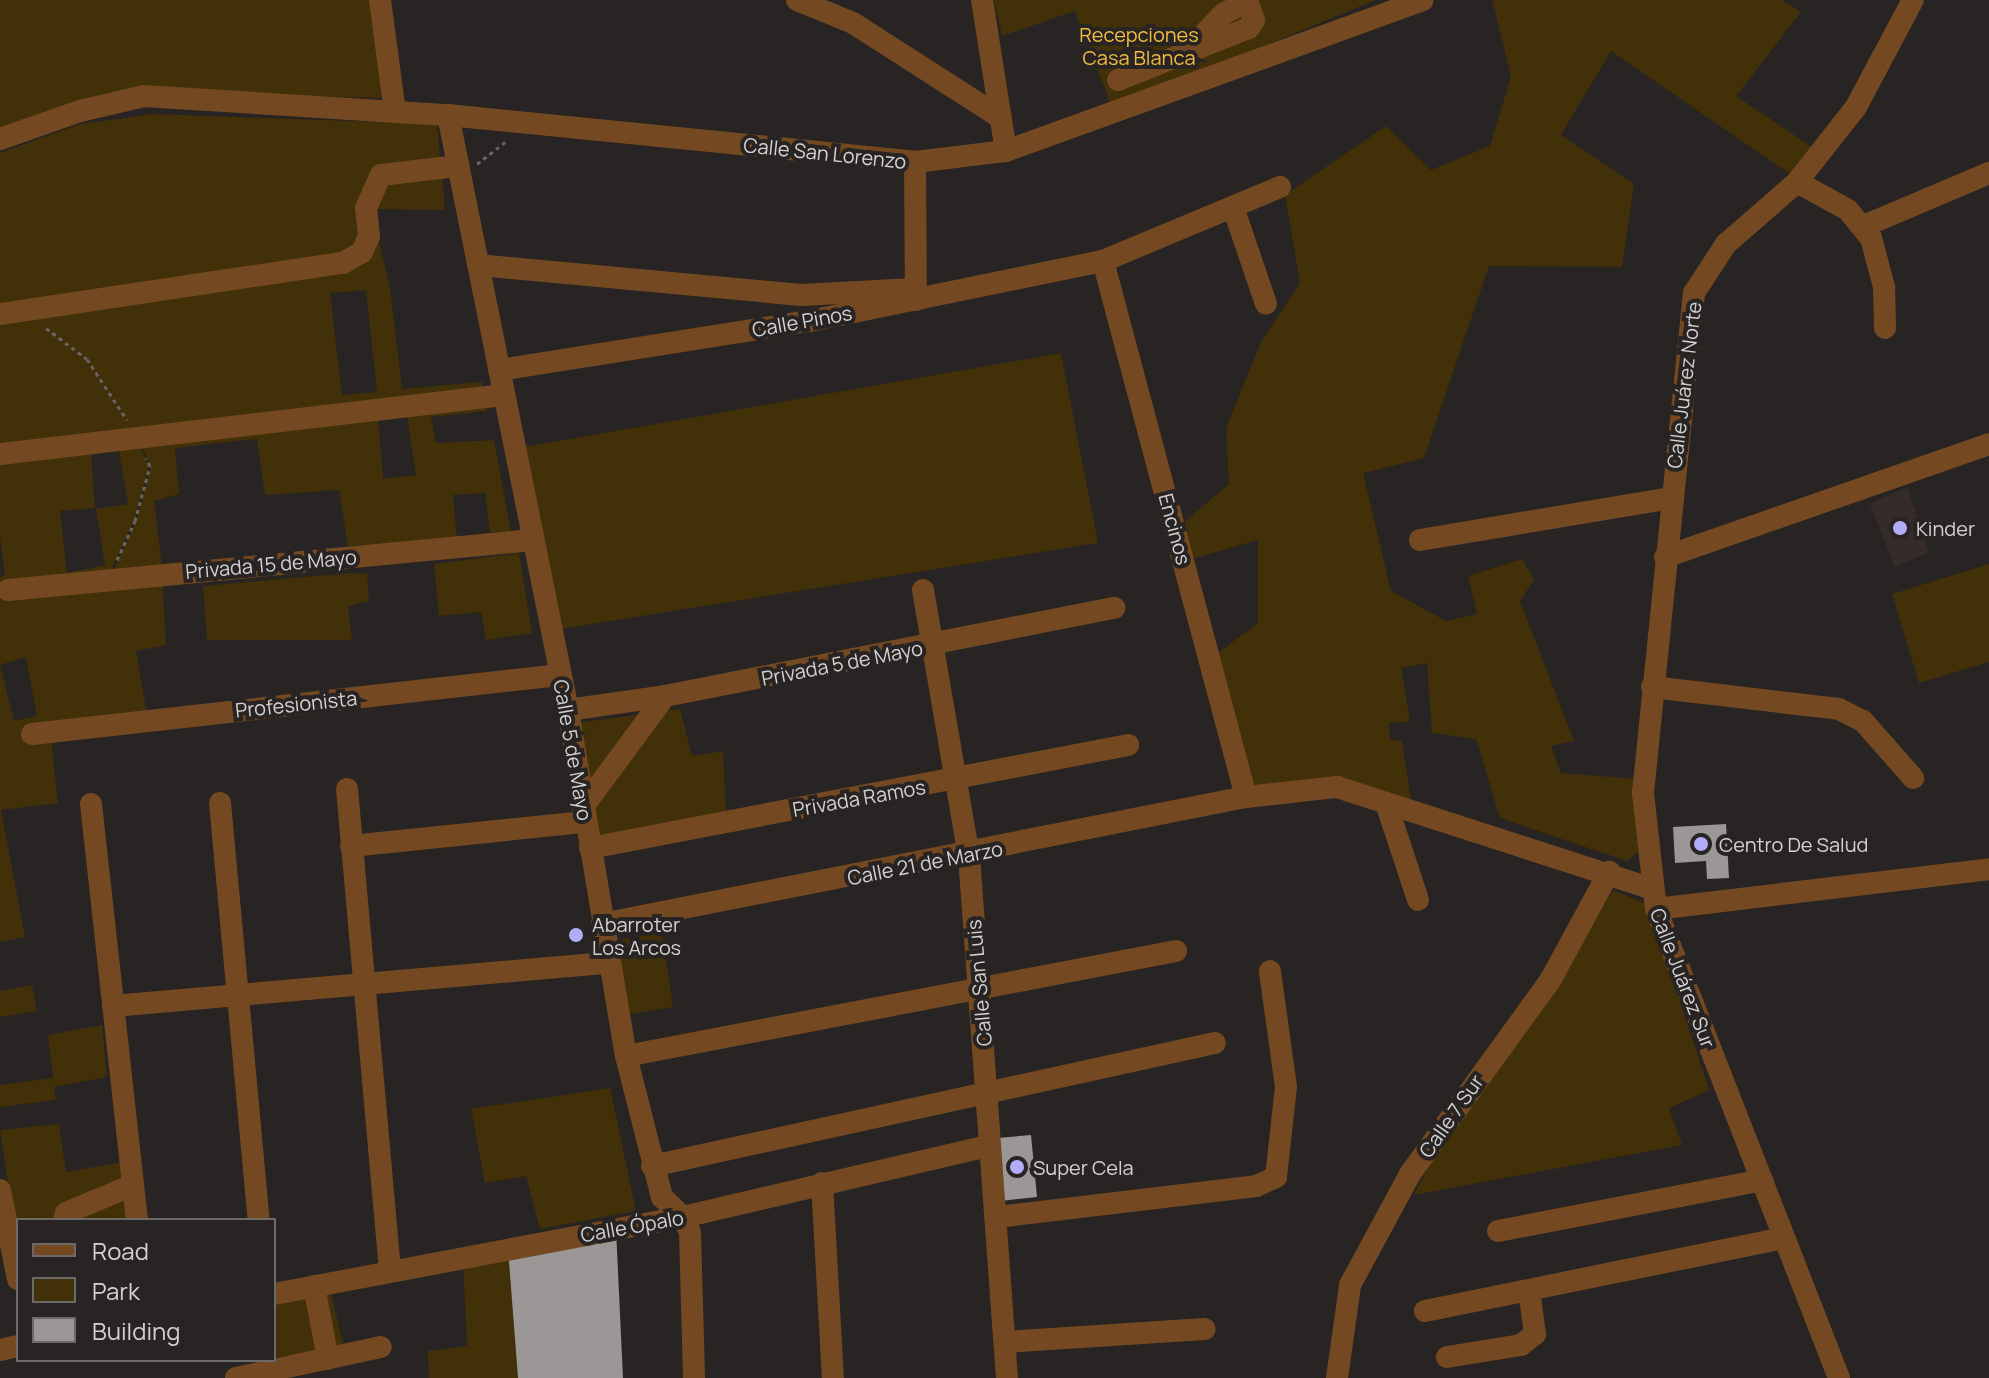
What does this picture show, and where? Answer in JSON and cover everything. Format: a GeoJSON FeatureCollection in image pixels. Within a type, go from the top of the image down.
{"type":"FeatureCollection","features":[{"type":"Feature","properties":{"kind":"street"},"geometry":{"type":"LineString","coordinates":[[380,0],[395,112]]}},
{"type":"Feature","properties":{"kind":"street"},"geometry":{"type":"LineString","coordinates":[[797,0],[853,23],[1001,118]]}},
{"type":"Feature","properties":{"kind":"street"},"geometry":{"type":"LineString","coordinates":[[982,0],[1006,151]]}},
{"type":"Feature","properties":{"kind":"street","name":"Calle San Lorenzo"},"geometry":{"type":"LineString","coordinates":[[0,139],[80,111],[144,96],[448,115],[915,162],[1006,151],[1177,92],[1422,0]]}},
{"type":"Feature","properties":{"kind":"street","name":"Calle Juárez Norte"},"geometry":{"type":"LineString","coordinates":[[1665,557],[1694,293],[1726,244],[1797,182],[1856,107],[1913,0]]}},
{"type":"Feature","properties":{"kind":"street"},"geometry":{"type":"LineString","coordinates":[[1118,80],[1189,50]]}},
{"type":"Feature","properties":{"kind":"street"},"geometry":{"type":"LineString","coordinates":[[1162,61],[1177,92]]}},
{"type":"Feature","properties":{"kind":"street","name":"Calle 5 de Mayo"},"geometry":{"type":"LineString","coordinates":[[448,115],[568,710],[626,1056],[662,1197],[683,1217],[690,1233],[694,1378]]}},
{"type":"Feature","properties":{"kind":"street"},"geometry":{"type":"LineString","coordinates":[[478,265],[801,295],[915,295],[915,162]]}},
{"type":"Feature","properties":{"kind":"street"},"geometry":{"type":"LineString","coordinates":[[0,314],[343,263],[362,252],[369,236],[366,208],[381,175],[458,166]]}},
{"type":"Feature","properties":{"kind":"street"},"geometry":{"type":"LineString","coordinates":[[1864,226],[1989,173]]}},
{"type":"Feature","properties":{"kind":"street"},"geometry":{"type":"LineString","coordinates":[[1797,182],[1848,210],[1864,226],[1884,287],[1885,328]]}},
{"type":"Feature","properties":{"kind":"street","name":"Calle Pinos"},"geometry":{"type":"LineString","coordinates":[[499,370],[1103,261],[1280,187]]}},
{"type":"Feature","properties":{"kind":"street"},"geometry":{"type":"LineString","coordinates":[[1233,207],[1266,304]]}},
{"type":"Feature","properties":{"kind":"street","name":"Encinos"},"geometry":{"type":"LineString","coordinates":[[1103,261],[1246,797]]}},
{"type":"Feature","properties":{"kind":"street"},"geometry":{"type":"LineString","coordinates":[[0,454],[504,395]]}},
{"type":"Feature","properties":{"kind":"street"},"geometry":{"type":"LineString","coordinates":[[1665,557],[1989,444]]}},
{"type":"Feature","properties":{"kind":"street"},"geometry":{"type":"LineString","coordinates":[[1420,540],[1670,498]]}},
{"type":"Feature","properties":{"kind":"street","name":"Privada 15 de Mayo"},"geometry":{"type":"LineString","coordinates":[[8,590],[533,540]]}},
{"type":"Feature","properties":{"kind":"street","name":"Calle Juárez Sur"},"geometry":{"type":"LineString","coordinates":[[1665,557],[1643,793],[1653,898],[1839,1378]]}},
{"type":"Feature","properties":{"kind":"street","name":"Calle San Luis"},"geometry":{"type":"LineString","coordinates":[[923,590],[969,856],[1007,1378]]}},
{"type":"Feature","properties":{"kind":"street","name":"Privada 5 de Mayo"},"geometry":{"type":"LineString","coordinates":[[568,710],[665,696],[1114,608]]}},
{"type":"Feature","properties":{"kind":"street","name":"Profesionista"},"geometry":{"type":"LineString","coordinates":[[32,734],[560,675]]}},
{"type":"Feature","properties":{"kind":"street"},"geometry":{"type":"LineString","coordinates":[[1652,687],[1839,709],[1863,721],[1913,778]]}},
{"type":"Feature","properties":{"kind":"street"},"geometry":{"type":"LineString","coordinates":[[351,846],[584,814],[665,696]]}},
{"type":"Feature","properties":{"kind":"street","name":"Privada Ramos"},"geometry":{"type":"LineString","coordinates":[[590,848],[1128,745]]}},
{"type":"Feature","properties":{"kind":"street","name":"Calle 21 de Marzo"},"geometry":{"type":"LineString","coordinates":[[602,924],[969,856],[1246,797],[1337,787],[1609,872],[1653,898]]}},
{"type":"Feature","properties":{"kind":"street"},"geometry":{"type":"LineString","coordinates":[[347,789],[362,988],[390,1268]]}},
{"type":"Feature","properties":{"kind":"street"},"geometry":{"type":"LineString","coordinates":[[220,803],[259,1218]]}},
{"type":"Feature","properties":{"kind":"street"},"geometry":{"type":"LineString","coordinates":[[1386,803],[1418,900]]}},
{"type":"Feature","properties":{"kind":"street"},"geometry":{"type":"LineString","coordinates":[[91,804],[137,1218]]}},
{"type":"Feature","properties":{"kind":"street"},"geometry":{"type":"LineString","coordinates":[[1653,898],[1989,869]]}},
{"type":"Feature","properties":{"kind":"street","name":"Calle 7 Sur"},"geometry":{"type":"LineString","coordinates":[[1337,1378],[1350,1285],[1410,1174],[1551,979],[1609,872]]}},
{"type":"Feature","properties":{"kind":"street"},"geometry":{"type":"LineString","coordinates":[[626,1056],[1176,951]]}},
{"type":"Feature","properties":{"kind":"street"},"geometry":{"type":"LineString","coordinates":[[113,1006],[239,993],[362,988],[609,963]]}},
{"type":"Feature","properties":{"kind":"street"},"geometry":{"type":"LineString","coordinates":[[997,1217],[1256,1186],[1276,1177],[1286,1087],[1270,971]]}},
{"type":"Feature","properties":{"kind":"street"},"geometry":{"type":"LineString","coordinates":[[652,1166],[1215,1043]]}},
{"type":"Feature","properties":{"kind":"street","name":"Calle Ópalo"},"geometry":{"type":"LineString","coordinates":[[276,1294],[390,1268],[683,1217],[988,1146]]}},
{"type":"Feature","properties":{"kind":"street"},"geometry":{"type":"LineString","coordinates":[[1498,1231],[1762,1180]]}},
{"type":"Feature","properties":{"kind":"street"},"geometry":{"type":"LineString","coordinates":[[822,1183],[833,1378]]}},
{"type":"Feature","properties":{"kind":"street"},"geometry":{"type":"LineString","coordinates":[[65,1218],[66,1213],[133,1185]]}},
{"type":"Feature","properties":{"kind":"street"},"geometry":{"type":"LineString","coordinates":[[0,1190],[16,1262]]}},
{"type":"Feature","properties":{"kind":"street"},"geometry":{"type":"LineString","coordinates":[[1425,1311],[1783,1238]]}},
{"type":"Feature","properties":{"kind":"street"},"geometry":{"type":"LineString","coordinates":[[314,1286],[328,1359]]}},
{"type":"Feature","properties":{"kind":"street"},"geometry":{"type":"LineString","coordinates":[[1447,1357],[1521,1345],[1535,1334],[1529,1290]]}},
{"type":"Feature","properties":{"kind":"street"},"geometry":{"type":"LineString","coordinates":[[1005,1342],[1205,1329]]}},
{"type":"Feature","properties":{"kind":"street"},"geometry":{"type":"LineString","coordinates":[[236,1378],[381,1347]]}},
{"type":"Feature","properties":{"kind":"path"},"geometry":{"type":"LineString","coordinates":[[458,166],[480,164],[518,123]]}},
{"type":"Feature","properties":{"kind":"shaded area","name":"Kinder"},"geometry":{"type":"Polygon","coordinates":[[[1907,487],[1929,552],[1895,567],[1870,504],[1907,487]]]}},
{"type":"Feature","properties":{"kind":"green space"},"geometry":{"type":"Polygon","coordinates":[[[0,0],[377,0],[382,98],[225,94],[0,130],[0,0]]]}},
{"type":"Feature","properties":{"kind":"green space","name":"Recepciones Casa Blanca"},"geometry":{"type":"Polygon","coordinates":[[[994,0],[1376,0],[1112,108],[1075,11],[1002,36],[994,0]]]}},
{"type":"Feature","properties":{"kind":"green space"},"geometry":{"type":"Polygon","coordinates":[[[1492,0],[1782,0],[1801,12],[1736,96],[1815,149],[1790,174],[1611,51],[1561,135],[1634,184],[1622,267],[1489,266],[1424,458],[1363,473],[1391,591],[1446,621],[1477,614],[1468,576],[1522,559],[1534,580],[1520,601],[1574,741],[1551,746],[1561,773],[1638,779],[1639,851],[1627,861],[1500,818],[1476,739],[1432,733],[1427,663],[1401,668],[1410,721],[1389,723],[1390,740],[1402,741],[1411,800],[1248,789],[1215,655],[1258,623],[1258,540],[1185,561],[1177,528],[1229,484],[1226,428],[1260,344],[1300,283],[1285,195],[1386,126],[1431,170],[1490,146],[1511,76],[1492,0]]]}},
{"type":"Feature","properties":{"kind":"green space"},"geometry":{"type":"Polygon","coordinates":[[[153,114],[437,124],[445,210],[371,209],[390,287],[402,389],[482,382],[487,411],[431,417],[436,443],[494,440],[511,532],[490,532],[485,493],[453,495],[457,540],[348,546],[339,490],[265,495],[257,439],[175,448],[179,494],[154,501],[162,566],[113,572],[136,521],[151,466],[133,429],[149,466],[134,521],[107,579],[162,575],[166,645],[136,651],[148,719],[50,731],[58,803],[1,810],[25,937],[0,942],[0,665],[0,577],[5,576],[0,537],[0,153],[80,124],[153,114]],[[366,290],[330,293],[342,395],[377,392],[366,290]],[[378,416],[383,479],[416,475],[407,416],[378,416]],[[118,445],[91,453],[95,508],[60,511],[67,573],[105,565],[96,509],[128,504],[118,445]],[[26,657],[0,665],[14,721],[37,716],[26,657]]]}},
{"type":"Feature","properties":{"kind":"green space"},"geometry":{"type":"Polygon","coordinates":[[[1061,353],[1098,543],[560,629],[524,447],[1061,353]]]}},
{"type":"Feature","properties":{"kind":"green space"},"geometry":{"type":"Polygon","coordinates":[[[519,553],[532,633],[486,640],[481,612],[439,616],[434,564],[519,553]]]}},
{"type":"Feature","properties":{"kind":"green space"},"geometry":{"type":"Polygon","coordinates":[[[1989,564],[1989,662],[1919,683],[1892,594],[1989,564]]]}},
{"type":"Feature","properties":{"kind":"green space"},"geometry":{"type":"Polygon","coordinates":[[[367,574],[369,601],[348,606],[352,640],[207,640],[203,586],[367,574]]]}},
{"type":"Feature","properties":{"kind":"green space"},"geometry":{"type":"Polygon","coordinates":[[[680,709],[692,756],[723,751],[726,811],[597,838],[576,723],[680,709]]]}},
{"type":"Feature","properties":{"kind":"green space"},"geometry":{"type":"Polygon","coordinates":[[[1613,890],[1644,903],[1651,913],[1709,1090],[1669,1108],[1682,1145],[1414,1195],[1437,1149],[1525,1029],[1613,890]]]}},
{"type":"Feature","properties":{"kind":"green space"},"geometry":{"type":"Polygon","coordinates":[[[662,932],[673,1007],[629,1014],[614,941],[662,932]]]}},
{"type":"Feature","properties":{"kind":"green space"},"geometry":{"type":"Polygon","coordinates":[[[32,985],[37,1011],[0,1017],[0,991],[32,985]]]}},
{"type":"Feature","properties":{"kind":"green space"},"geometry":{"type":"Polygon","coordinates":[[[102,1025],[107,1077],[54,1087],[56,1100],[0,1107],[0,1085],[53,1078],[48,1035],[102,1025]]]}},
{"type":"Feature","properties":{"kind":"green space"},"geometry":{"type":"Polygon","coordinates":[[[610,1088],[636,1211],[540,1229],[526,1176],[485,1183],[471,1109],[610,1088]]]}},
{"type":"Feature","properties":{"kind":"green space"},"geometry":{"type":"Polygon","coordinates":[[[59,1124],[66,1172],[128,1161],[134,1218],[16,1218],[16,1234],[0,1130],[59,1124]]]}},
{"type":"Feature","properties":{"kind":"green space"},"geometry":{"type":"Polygon","coordinates":[[[508,1249],[518,1378],[429,1378],[428,1351],[467,1346],[463,1258],[508,1249]]]}},
{"type":"Feature","properties":{"kind":"green space"},"geometry":{"type":"Polygon","coordinates":[[[329,1285],[344,1348],[276,1358],[276,1296],[329,1285]]]}},
{"type":"Feature","properties":{"kind":"building","name":"Centro De Salud"},"geometry":{"type":"Polygon","coordinates":[[[1726,824],[1729,878],[1707,879],[1706,861],[1675,863],[1673,827],[1726,824]]]}},
{"type":"Feature","properties":{"kind":"building","name":"Super Cela"},"geometry":{"type":"Polygon","coordinates":[[[1031,1135],[1037,1197],[1001,1201],[998,1138],[1031,1135]]]}},
{"type":"Feature","properties":{"kind":"building"},"geometry":{"type":"Polygon","coordinates":[[[616,1229],[623,1378],[518,1378],[508,1249],[616,1229]]]}},
{"type":"Feature","properties":{"kind":"place","name":"Kinder"},"geometry":{"type":"Point","coordinates":[1900,528]}},
{"type":"Feature","properties":{"kind":"place","name":"Centro De Salud"},"geometry":{"type":"Point","coordinates":[1701,844]}},
{"type":"Feature","properties":{"kind":"place","name":"Abarroter Los Arcos"},"geometry":{"type":"Point","coordinates":[576,935]}},
{"type":"Feature","properties":{"kind":"place","name":"Super Cela"},"geometry":{"type":"Point","coordinates":[1017,1167]}}]}
